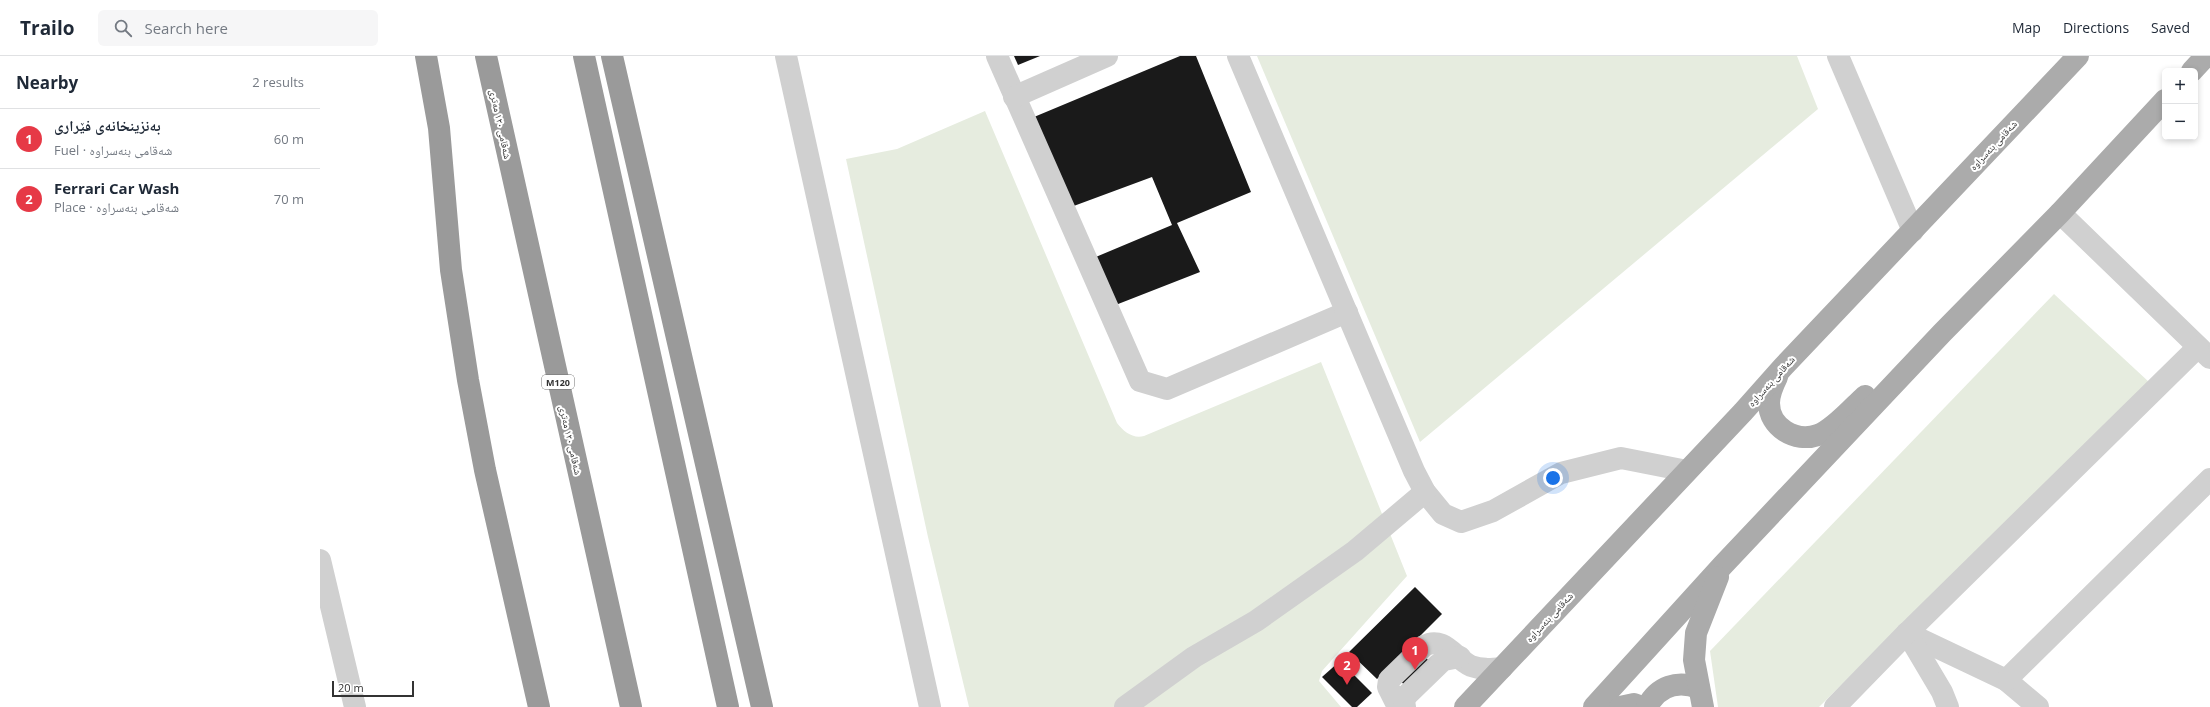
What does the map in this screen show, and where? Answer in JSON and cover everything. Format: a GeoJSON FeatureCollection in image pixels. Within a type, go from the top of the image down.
{"type":"FeatureCollection","features":[{"type":"Feature","properties":{"kind":"highway"},"geometry":{"type":"LineString","coordinates":[[426,56],[439,128],[452,270],[468,380],[485,470],[539,707]]}},
{"type":"Feature","properties":{"kind":"highway","name":"شەقامی ١٢٠ مەتری"},"geometry":{"type":"LineString","coordinates":[[486,56],[631,707]]}},
{"type":"Feature","properties":{"kind":"highway"},"geometry":{"type":"LineString","coordinates":[[584,56],[728,707]]}},
{"type":"Feature","properties":{"kind":"highway"},"geometry":{"type":"LineString","coordinates":[[612,56],[756,680],[764,707]]}},
{"type":"Feature","properties":{"kind":"main road","name":"شەقامی بنەسراوە"},"geometry":{"type":"LineString","coordinates":[[1465,707],[1687,472],[1783,367],[2078,56]]}},
{"type":"Feature","properties":{"kind":"main road"},"geometry":{"type":"LineString","coordinates":[[2195,68],[2206,56]]}},
{"type":"Feature","properties":{"kind":"main road"},"geometry":{"type":"LineString","coordinates":[[1594,707],[1723,565],[1942,333],[2060,213],[2162,103]]}},
{"type":"Feature","properties":{"kind":"main road"},"geometry":{"type":"LineString","coordinates":[[1783,367],[1770,394],[1769,407],[1774,421],[1782,430],[1792,436],[1804,438],[1818,436],[1827,430],[1897,367],[1942,333]]}},
{"type":"Feature","properties":{"kind":"main road"},"geometry":{"type":"LineString","coordinates":[[1701,698],[1694,660],[1696,633],[1723,565]]}},
{"type":"Feature","properties":{"kind":"main road"},"geometry":{"type":"LineString","coordinates":[[1647,707],[1661,690],[1669,685],[1685,684],[1701,698]]}},
{"type":"Feature","properties":{"kind":"main road"},"geometry":{"type":"LineString","coordinates":[[1620,707],[1634,704],[1642,707]]}},
{"type":"Feature","properties":{"kind":"street"},"geometry":{"type":"LineString","coordinates":[[786,56],[928,707]]}},
{"type":"Feature","properties":{"kind":"street"},"geometry":{"type":"LineString","coordinates":[[997,56],[1140,381],[1167,389],[1347,312]]}},
{"type":"Feature","properties":{"kind":"street"},"geometry":{"type":"LineString","coordinates":[[1014,97],[1107,56]]}},
{"type":"Feature","properties":{"kind":"street"},"geometry":{"type":"LineString","coordinates":[[1238,56],[1414,471],[1425,492],[1443,514],[1462,522],[1493,511],[1561,473],[1621,458],[1687,472]]}},
{"type":"Feature","properties":{"kind":"street"},"geometry":{"type":"LineString","coordinates":[[1846,60],[1913,231]]}},
{"type":"Feature","properties":{"kind":"street"},"geometry":{"type":"LineString","coordinates":[[1835,707],[1907,632],[2204,352],[2060,213]]}},
{"type":"Feature","properties":{"kind":"street"},"geometry":{"type":"LineString","coordinates":[[2006,680],[2210,479]]}},
{"type":"Feature","properties":{"kind":"street"},"geometry":{"type":"LineString","coordinates":[[1125,707],[1194,657],[1256,621],[1355,551],[1425,492]]}},
{"type":"Feature","properties":{"kind":"street"},"geometry":{"type":"LineString","coordinates":[[320,560],[355,707]]}},
{"type":"Feature","properties":{"kind":"street"},"geometry":{"type":"LineString","coordinates":[[1907,632],[2006,680],[2038,707]]}},
{"type":"Feature","properties":{"kind":"street"},"geometry":{"type":"LineString","coordinates":[[1907,632],[1942,692],[1948,707]]}},
{"type":"Feature","properties":{"kind":"street"},"geometry":{"type":"LineString","coordinates":[[1398,707],[1388,687],[1389,680],[1424,646],[1431,642],[1440,643],[1469,665],[1480,669],[1502,668]]}},
{"type":"Feature","properties":{"kind":"street"},"geometry":{"type":"LineString","coordinates":[[1405,707],[1404,700],[1407,696],[1439,664],[1444,660],[1460,657]]}},
{"type":"Feature","properties":{"kind":"shaded area"},"geometry":{"type":"Polygon","coordinates":[[[1257,56],[1797,56],[1818,109],[1420,442],[1257,56]]]}},
{"type":"Feature","properties":{"kind":"shaded area"},"geometry":{"type":"Polygon","coordinates":[[[985,111],[1117,423],[1126,432],[1132,436],[1144,436],[1321,362],[1407,576],[1322,671],[1319,681],[1341,707],[969,707],[928,537],[846,159],[897,149],[985,111]]]}},
{"type":"Feature","properties":{"kind":"shaded area"},"geometry":{"type":"Polygon","coordinates":[[[2054,294],[2149,382],[1819,707],[1718,707],[1710,651],[2054,294]]]}},
{"type":"Feature","properties":{"kind":"building"},"geometry":{"type":"Polygon","coordinates":[[[1014,56],[1040,56],[1018,65],[1014,56]]]}},
{"type":"Feature","properties":{"kind":"building"},"geometry":{"type":"Polygon","coordinates":[[[1180,56],[1196,56],[1251,192],[1177,223],[1200,272],[1113,306],[1091,259],[1172,225],[1152,177],[1071,207],[1034,117],[1180,56]]]}},
{"type":"Feature","properties":{"kind":"building"},"geometry":{"type":"Polygon","coordinates":[[[1415,587],[1442,614],[1412,644],[1439,671],[1414,695],[1388,668],[1377,679],[1349,652],[1415,587]]]}},
{"type":"Feature","properties":{"kind":"building"},"geometry":{"type":"Polygon","coordinates":[[[1340,661],[1372,693],[1357,707],[1352,707],[1322,677],[1340,661]]]}},
{"type":"Feature","properties":{"kind":"place","name":"بەنزینخانەی فێراری"},"geometry":{"type":"Point","coordinates":[1415,670]}},
{"type":"Feature","properties":{"kind":"place","name":"Ferrari Car Wash"},"geometry":{"type":"Point","coordinates":[1347,685]}}]}
